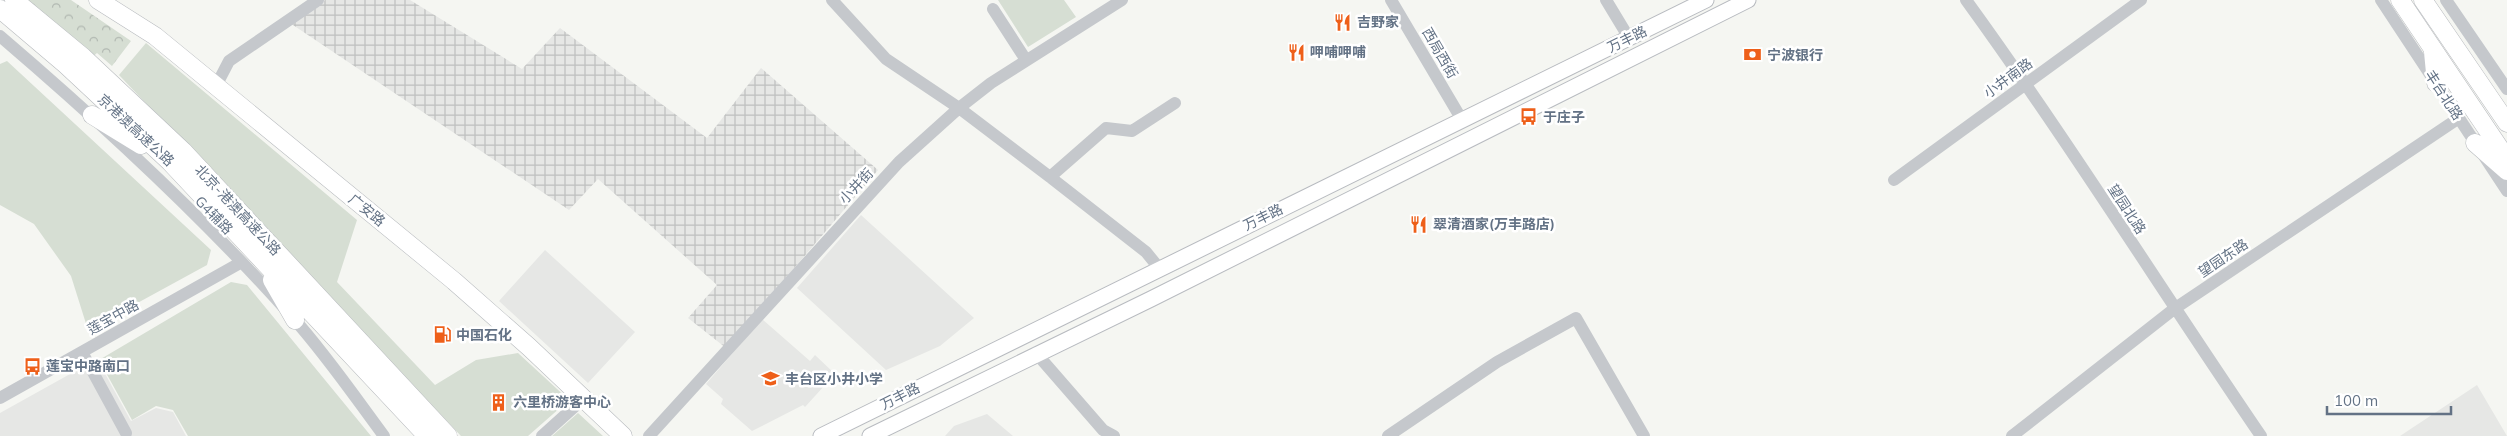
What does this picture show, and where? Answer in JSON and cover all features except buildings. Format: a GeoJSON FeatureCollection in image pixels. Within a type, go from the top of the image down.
{"type":"FeatureCollection","features":[{"type":"Feature","properties":{"kind":"highway","name":"北京-港澳高速公路"},"geometry":{"type":"LineString","coordinates":[[14,0],[83,57],[183,151],[448,436]]}},
{"type":"Feature","properties":{"kind":"highway","name":"广安路"},"geometry":{"type":"LineString","coordinates":[[98,0],[155,36],[454,281],[529,346],[623,436]]}},
{"type":"Feature","properties":{"kind":"highway","name":"丰台北路"},"geometry":{"type":"LineString","coordinates":[[2400,0],[2507,160]]}},
{"type":"Feature","properties":{"kind":"highway"},"geometry":{"type":"LineString","coordinates":[[2423,0],[2507,123]]}},
{"type":"Feature","properties":{"kind":"highway"},"geometry":{"type":"LineString","coordinates":[[2434,0],[2465,62]]}},
{"type":"Feature","properties":{"kind":"highway","name":"京港澳高速公路"},"geometry":{"type":"LineString","coordinates":[[0,9],[66,65],[170,162],[427,436]]}},
{"type":"Feature","properties":{"kind":"highway"},"geometry":{"type":"LineString","coordinates":[[2432,49],[2436,82]]}},
{"type":"Feature","properties":{"kind":"highway"},"geometry":{"type":"LineString","coordinates":[[92,115],[170,162]]}},
{"type":"Feature","properties":{"kind":"highway"},"geometry":{"type":"LineString","coordinates":[[2476,143],[2507,171]]}},
{"type":"Feature","properties":{"kind":"highway"},"geometry":{"type":"LineString","coordinates":[[257,253],[295,320]]}},
{"type":"Feature","properties":{"kind":"main road","name":"万丰路"},"geometry":{"type":"LineString","coordinates":[[820,436],[1225,235],[1706,0]]}},
{"type":"Feature","properties":{"kind":"main road","name":"万丰路"},"geometry":{"type":"LineString","coordinates":[[870,436],[1036,353],[1163,293],[1748,0]]}},
{"type":"Feature","properties":{"kind":"main road"},"geometry":{"type":"LineString","coordinates":[[1163,293],[1154,288],[1152,282],[1156,276],[1203,254],[1225,235]]}},
{"type":"Feature","properties":{"kind":"main road"},"geometry":{"type":"LineString","coordinates":[[1036,353],[1053,338],[1104,312],[1100,304],[1095,300]]}},
{"type":"Feature","properties":{"kind":"street"},"geometry":{"type":"LineString","coordinates":[[216,86],[229,61],[318,0]]}},
{"type":"Feature","properties":{"kind":"street"},"geometry":{"type":"LineString","coordinates":[[832,0],[886,59],[959,108],[1050,177],[1146,252],[1159,268]]}},
{"type":"Feature","properties":{"kind":"street","name":"小井街"},"geometry":{"type":"LineString","coordinates":[[649,436],[899,162],[959,108],[1026,60],[1122,0]]}},
{"type":"Feature","properties":{"kind":"street","name":"西局西街"},"geometry":{"type":"LineString","coordinates":[[1392,0],[1462,120]]}},
{"type":"Feature","properties":{"kind":"street"},"geometry":{"type":"LineString","coordinates":[[1606,0],[1629,38]]}},
{"type":"Feature","properties":{"kind":"street","name":"望园北路"},"geometry":{"type":"LineString","coordinates":[[1966,0],[2026,83],[2261,436]]}},
{"type":"Feature","properties":{"kind":"street","name":"小井南路"},"geometry":{"type":"LineString","coordinates":[[1894,180],[2140,0]]}},
{"type":"Feature","properties":{"kind":"street","name":"丰台北路"},"geometry":{"type":"LineString","coordinates":[[2381,0],[2507,191]]}},
{"type":"Feature","properties":{"kind":"street"},"geometry":{"type":"LineString","coordinates":[[2446,0],[2507,89]]}},
{"type":"Feature","properties":{"kind":"street"},"geometry":{"type":"LineString","coordinates":[[993,9],[1026,60]]}},
{"type":"Feature","properties":{"kind":"street","name":"G4辅路"},"geometry":{"type":"LineString","coordinates":[[0,36],[92,115],[295,320],[384,436]]}},
{"type":"Feature","properties":{"kind":"street"},"geometry":{"type":"LineString","coordinates":[[1050,177],[1106,128],[1132,131],[1175,103]]}},
{"type":"Feature","properties":{"kind":"street","name":"望园东路"},"geometry":{"type":"LineString","coordinates":[[2012,436],[2174,308],[2459,118]]}},
{"type":"Feature","properties":{"kind":"street","name":"莲宝中路"},"geometry":{"type":"LineString","coordinates":[[0,398],[240,263]]}},
{"type":"Feature","properties":{"kind":"street"},"geometry":{"type":"LineString","coordinates":[[1388,436],[1497,362],[1576,318],[1644,436]]}},
{"type":"Feature","properties":{"kind":"street"},"geometry":{"type":"LineString","coordinates":[[82,352],[126,433]]}},
{"type":"Feature","properties":{"kind":"street"},"geometry":{"type":"LineString","coordinates":[[1036,353],[1103,430],[1114,436]]}},
{"type":"Feature","properties":{"kind":"street"},"geometry":{"type":"LineString","coordinates":[[542,436],[583,399]]}},
{"type":"Feature","properties":{"kind":"shaded area"},"geometry":{"type":"Polygon","coordinates":[[[325,0],[410,0],[522,69],[560,28],[707,138],[761,68],[878,170],[726,348],[688,318],[717,285],[598,179],[569,210],[290,23],[325,0]]]}},
{"type":"Feature","properties":{"kind":"shaded area"},"geometry":{"type":"Polygon","coordinates":[[[861,215],[974,318],[940,346],[886,370],[797,288],[861,215]]]}},
{"type":"Feature","properties":{"kind":"shaded area"},"geometry":{"type":"Polygon","coordinates":[[[545,250],[635,332],[588,383],[499,301],[545,250]]]}},
{"type":"Feature","properties":{"kind":"shaded area","name":"丰台区小井小学"},"geometry":{"type":"Polygon","coordinates":[[[762,319],[810,361],[815,355],[835,374],[805,407],[803,405],[752,431],[721,404],[723,399],[706,384],[762,319]]]}},
{"type":"Feature","properties":{"kind":"shaded area"},"geometry":{"type":"Polygon","coordinates":[[[97,359],[131,421],[156,408],[173,412],[186,436],[0,436],[0,413],[97,359]]]}},
{"type":"Feature","properties":{"kind":"shaded area"},"geometry":{"type":"Polygon","coordinates":[[[2477,385],[2507,436],[2400,436],[2477,385]]]}},
{"type":"Feature","properties":{"kind":"shaded area"},"geometry":{"type":"Polygon","coordinates":[[[987,414],[1013,436],[945,436],[954,426],[987,414]]]}},
{"type":"Feature","properties":{"kind":"green space"},"geometry":{"type":"Polygon","coordinates":[[[26,0],[71,0],[131,41],[112,66],[97,53],[90,59],[26,0]]]}},
{"type":"Feature","properties":{"kind":"green space"},"geometry":{"type":"Polygon","coordinates":[[[998,0],[1064,0],[1076,17],[1028,47],[998,0]]]}},
{"type":"Feature","properties":{"kind":"green space"},"geometry":{"type":"Polygon","coordinates":[[[146,43],[357,220],[337,282],[435,385],[476,360],[518,353],[569,400],[528,436],[461,436],[119,75],[146,43]]]}},
{"type":"Feature","properties":{"kind":"green space"},"geometry":{"type":"Polygon","coordinates":[[[7,61],[211,250],[207,265],[88,330],[71,276],[34,224],[0,205],[0,64],[7,61]]]}},
{"type":"Feature","properties":{"kind":"green space"},"geometry":{"type":"Polygon","coordinates":[[[231,282],[247,285],[371,436],[188,436],[173,410],[156,406],[132,420],[99,360],[231,282]]]}},
{"type":"Feature","properties":{"kind":"green space"},"geometry":{"type":"Polygon","coordinates":[[[578,413],[603,436],[552,436],[578,413]]]}},
{"type":"Feature","properties":{"kind":"place","name":"吉野家"},"geometry":{"type":"Point","coordinates":[1343,22]}},
{"type":"Feature","properties":{"kind":"place","name":"呷哺呷哺"},"geometry":{"type":"Point","coordinates":[1296,52]}},
{"type":"Feature","properties":{"kind":"place","name":"宁波银行"},"geometry":{"type":"Point","coordinates":[1753,55]}},
{"type":"Feature","properties":{"kind":"place","name":"于庄子"},"geometry":{"type":"Point","coordinates":[1529,117]}},
{"type":"Feature","properties":{"kind":"place","name":"翠清酒家(万丰路店)"},"geometry":{"type":"Point","coordinates":[1419,224]}},
{"type":"Feature","properties":{"kind":"place","name":"中国石化"},"geometry":{"type":"Point","coordinates":[442,335]}},
{"type":"Feature","properties":{"kind":"place","name":"莲宝中路南口"},"geometry":{"type":"Point","coordinates":[32,366]}},
{"type":"Feature","properties":{"kind":"place","name":"丰台区小井小学"},"geometry":{"type":"Point","coordinates":[771,379]}},
{"type":"Feature","properties":{"kind":"place","name":"六里桥游客中心"},"geometry":{"type":"Point","coordinates":[499,402]}}]}
